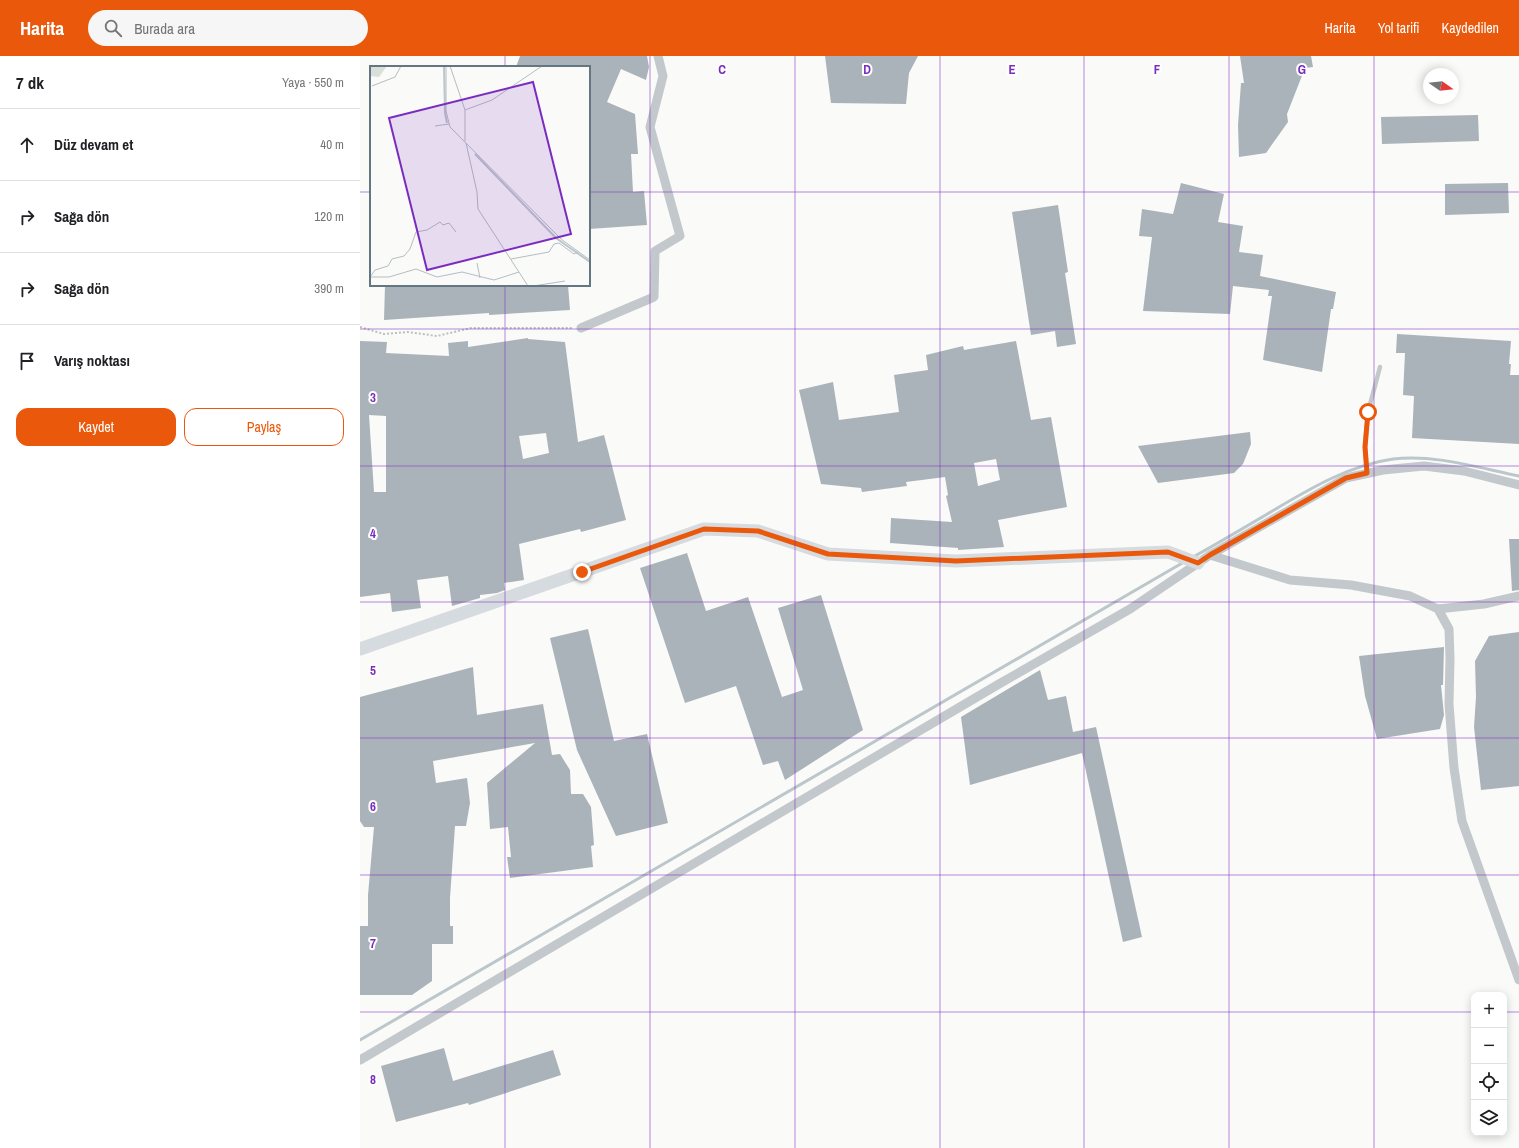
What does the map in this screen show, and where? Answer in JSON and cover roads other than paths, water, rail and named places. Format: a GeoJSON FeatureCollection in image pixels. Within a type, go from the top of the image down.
{"type":"FeatureCollection","features":[{"type":"Feature","properties":{"kind":"street"},"geometry":{"type":"LineString","coordinates":[[581,328],[654,297],[656,251],[680,236],[650,127],[663,76],[658,56]]}},
{"type":"Feature","properties":{"kind":"street"},"geometry":{"type":"LineString","coordinates":[[360,1060],[999,684],[1130,609],[1210,555],[1346,478],[1367,471],[1424,466],[1464,471],[1519,485]]}},
{"type":"Feature","properties":{"kind":"street"},"geometry":{"type":"LineString","coordinates":[[360,649],[704,529],[758,531],[828,554],[956,561],[1168,552],[1198,563]]}},
{"type":"Feature","properties":{"kind":"street"},"geometry":{"type":"LineString","coordinates":[[1210,555],[1290,580],[1350,585],[1410,596],[1438,609],[1484,604],[1519,596]]}},
{"type":"Feature","properties":{"kind":"street"},"geometry":{"type":"LineString","coordinates":[[1438,609],[1448,629],[1450,659],[1450,712],[1454,768],[1462,821],[1519,980]]}},
{"type":"Feature","properties":{"kind":"lane"},"geometry":{"type":"LineString","coordinates":[[1367,471],[1365,447],[1368,412],[1380,367]]}},
{"type":"Feature","properties":{"kind":"waterway"},"geometry":{"type":"LineString","coordinates":[[1193,557],[1331,478],[1361,466],[1377,462],[1393,459],[1425,458],[1519,476]]}},
{"type":"Feature","properties":{"kind":"waterway"},"geometry":{"type":"LineString","coordinates":[[360,1040],[1184,562]]}}]}
